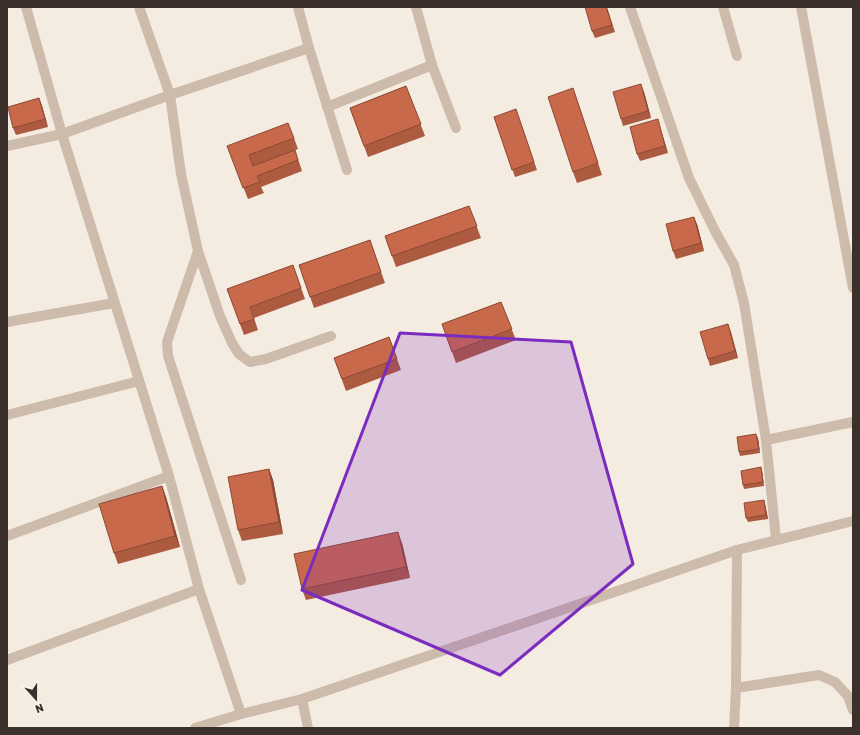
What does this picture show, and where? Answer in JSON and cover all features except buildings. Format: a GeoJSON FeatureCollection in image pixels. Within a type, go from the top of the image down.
{"type":"FeatureCollection","features":[{"type":"Feature","properties":{"kind":"street"},"geometry":{"type":"LineString","coordinates":[[26,7],[62,134],[169,476],[199,590],[241,714]]}},
{"type":"Feature","properties":{"kind":"street"},"geometry":{"type":"LineString","coordinates":[[139,7],[170,95],[181,174],[198,251],[220,316],[232,343],[239,354],[250,362],[266,359],[331,336]]}},
{"type":"Feature","properties":{"kind":"street"},"geometry":{"type":"LineString","coordinates":[[298,7],[309,48],[347,170]]}},
{"type":"Feature","properties":{"kind":"street"},"geometry":{"type":"LineString","coordinates":[[416,7],[432,65],[456,128]]}},
{"type":"Feature","properties":{"kind":"street"},"geometry":{"type":"LineString","coordinates":[[630,7],[689,178],[715,231],[734,265],[744,303],[766,440],[776,539]]}},
{"type":"Feature","properties":{"kind":"street"},"geometry":{"type":"LineString","coordinates":[[723,7],[737,56]]}},
{"type":"Feature","properties":{"kind":"street"},"geometry":{"type":"LineString","coordinates":[[801,7],[853,288]]}},
{"type":"Feature","properties":{"kind":"street"},"geometry":{"type":"LineString","coordinates":[[7,146],[62,134],[170,95],[309,48]]}},
{"type":"Feature","properties":{"kind":"street"},"geometry":{"type":"LineString","coordinates":[[327,107],[432,65]]}},
{"type":"Feature","properties":{"kind":"street"},"geometry":{"type":"LineString","coordinates":[[198,251],[167,342],[168,356],[241,580]]}},
{"type":"Feature","properties":{"kind":"street"},"geometry":{"type":"LineString","coordinates":[[7,322],[114,303]]}},
{"type":"Feature","properties":{"kind":"street"},"geometry":{"type":"LineString","coordinates":[[7,415],[139,381]]}},
{"type":"Feature","properties":{"kind":"street"},"geometry":{"type":"LineString","coordinates":[[766,440],[853,422]]}},
{"type":"Feature","properties":{"kind":"street"},"geometry":{"type":"LineString","coordinates":[[7,536],[169,476]]}},
{"type":"Feature","properties":{"kind":"street"},"geometry":{"type":"LineString","coordinates":[[195,728],[241,714],[302,699],[737,550],[776,539],[853,521]]}},
{"type":"Feature","properties":{"kind":"street"},"geometry":{"type":"LineString","coordinates":[[734,728],[736,688],[737,550]]}},
{"type":"Feature","properties":{"kind":"street"},"geometry":{"type":"LineString","coordinates":[[7,660],[199,590]]}},
{"type":"Feature","properties":{"kind":"street"},"geometry":{"type":"LineString","coordinates":[[736,688],[819,675],[836,682],[848,696],[853,710]]}},
{"type":"Feature","properties":{"kind":"street"},"geometry":{"type":"LineString","coordinates":[[302,699],[308,728]]}},
{"type":"Feature","properties":{"kind":"highlighted area"},"geometry":{"type":"Polygon","coordinates":[[[400,333],[571,342],[633,564],[500,675],[302,590],[400,333]]]}}]}
